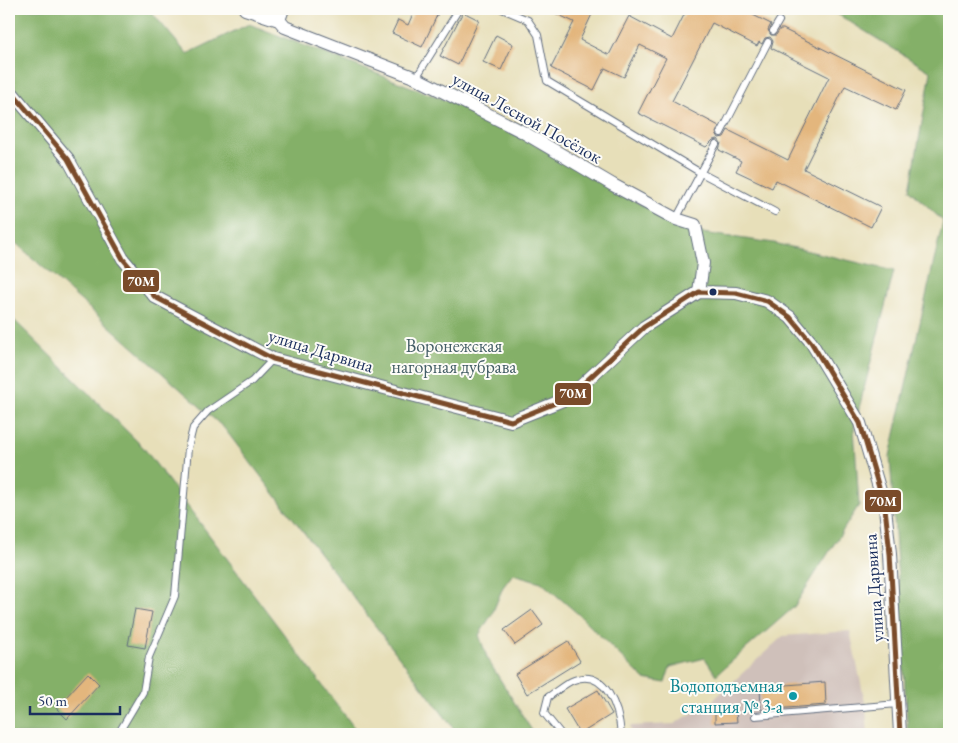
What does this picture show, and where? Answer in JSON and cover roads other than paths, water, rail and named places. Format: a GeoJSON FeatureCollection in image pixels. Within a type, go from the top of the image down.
{"type":"FeatureCollection","features":[{"type":"Feature","properties":{"kind":"street","name":"улица Лесной Посёлок"},"geometry":{"type":"LineString","coordinates":[[245,9],[281,14],[285,27],[416,78],[523,132],[613,185],[676,218],[695,225],[704,263],[698,292]]}},
{"type":"Feature","properties":{"kind":"street","name":"улица Дарвина"},"geometry":{"type":"LineString","coordinates":[[9,89],[68,159],[123,259],[155,297],[273,359],[511,421],[568,398],[644,327],[698,292],[736,293],[767,301],[790,317],[811,342],[860,423],[885,508],[890,554],[900,734]]}},
{"type":"Feature","properties":{"kind":"lane"},"geometry":{"type":"LineString","coordinates":[[416,78],[459,9]]}},
{"type":"Feature","properties":{"kind":"lane"},"geometry":{"type":"LineString","coordinates":[[502,9],[528,20],[538,35],[547,81],[701,173],[775,212]]}},
{"type":"Feature","properties":{"kind":"lane"},"geometry":{"type":"LineString","coordinates":[[773,31],[779,20]]}},
{"type":"Feature","properties":{"kind":"lane"},"geometry":{"type":"LineString","coordinates":[[721,133],[768,42]]}},
{"type":"Feature","properties":{"kind":"lane"},"geometry":{"type":"LineString","coordinates":[[676,218],[716,144]]}},
{"type":"Feature","properties":{"kind":"lane"},"geometry":{"type":"LineString","coordinates":[[118,734],[143,692],[149,657],[175,596],[188,448],[193,428],[208,411],[252,382],[273,359]]}},
{"type":"Feature","properties":{"kind":"lane"},"geometry":{"type":"LineString","coordinates":[[561,734],[544,713],[548,697],[573,680],[589,677],[602,683],[614,703],[621,734]]}},
{"type":"Feature","properties":{"kind":"lane"},"geometry":{"type":"LineString","coordinates":[[755,716],[898,704]]}},
{"type":"Feature","properties":{"kind":"place","name":"Водоподъемная станция № 3-а"},"geometry":{"type":"Point","coordinates":[793,696]}},
{"type":"Feature","properties":{"kind":"park label","name":"Воронежская нагорная дубрава"},"geometry":{"type":"Point","coordinates":[454,356]}}]}
